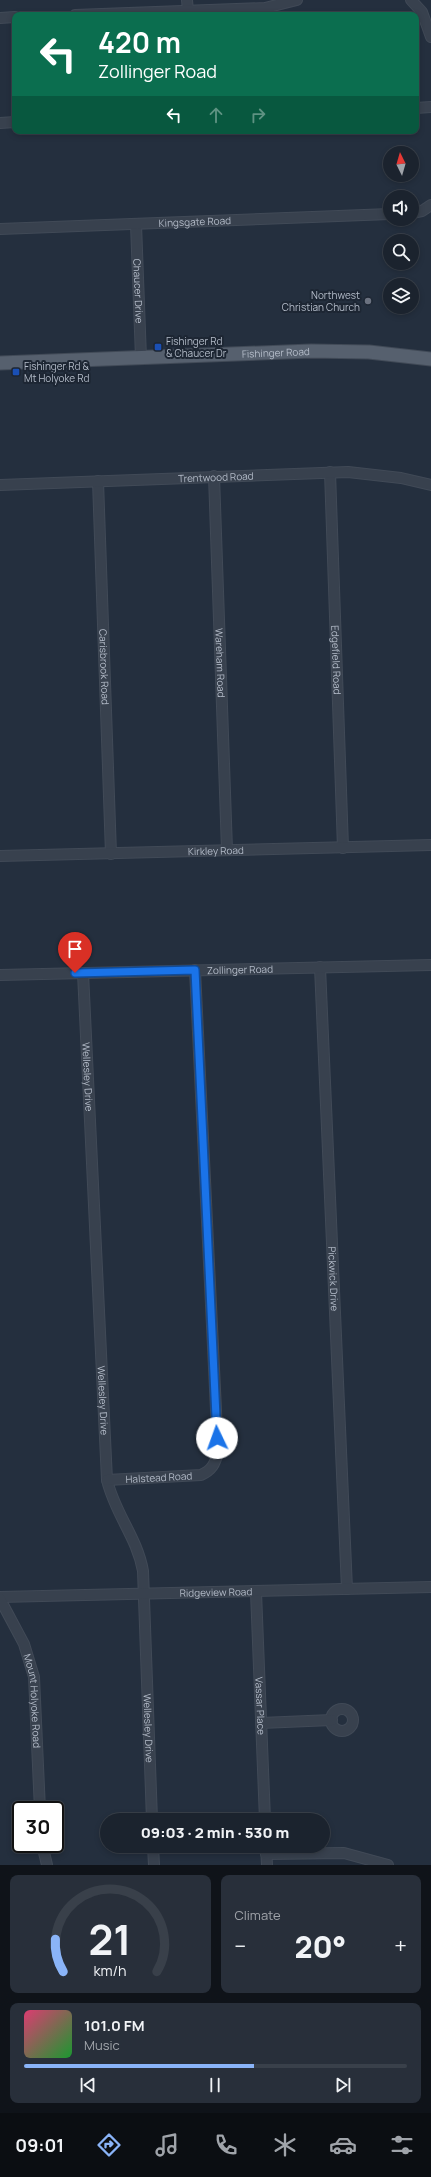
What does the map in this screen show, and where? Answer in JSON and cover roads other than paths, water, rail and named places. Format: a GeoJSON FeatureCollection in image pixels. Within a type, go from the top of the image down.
{"type":"FeatureCollection","features":[{"type":"Feature","properties":{"kind":"main road","name":"Fishinger Road"},"geometry":{"type":"LineString","coordinates":[[0,363],[311,351],[369,352],[431,359]]}},
{"type":"Feature","properties":{"kind":"street"},"geometry":{"type":"LineString","coordinates":[[187,0],[188,11]]}},
{"type":"Feature","properties":{"kind":"street"},"geometry":{"type":"LineString","coordinates":[[160,12],[264,8],[297,0]]}},
{"type":"Feature","properties":{"kind":"street"},"geometry":{"type":"LineString","coordinates":[[411,0],[422,12],[431,37]]}},
{"type":"Feature","properties":{"kind":"street"},"geometry":{"type":"LineString","coordinates":[[0,18],[12,17]]}},
{"type":"Feature","properties":{"kind":"street"},"geometry":{"type":"LineString","coordinates":[[419,108],[431,107]]}},
{"type":"Feature","properties":{"kind":"street"},"geometry":{"type":"LineString","coordinates":[[0,123],[12,122]]}},
{"type":"Feature","properties":{"kind":"street"},"geometry":{"type":"LineString","coordinates":[[419,212],[431,205]]}},
{"type":"Feature","properties":{"kind":"street","name":"Kingsgate Road"},"geometry":{"type":"LineString","coordinates":[[0,229],[383,214]]}},
{"type":"Feature","properties":{"kind":"street","name":"Chaucer Drive"},"geometry":{"type":"LineString","coordinates":[[136,224],[141,358]]}},
{"type":"Feature","properties":{"kind":"street","name":"Trentwood Road"},"geometry":{"type":"LineString","coordinates":[[0,485],[330,472],[378,475],[431,485]]}},
{"type":"Feature","properties":{"kind":"street","name":"Edgefield Road"},"geometry":{"type":"LineString","coordinates":[[330,472],[343,848]]}},
{"type":"Feature","properties":{"kind":"street","name":"Wareham Road"},"geometry":{"type":"LineString","coordinates":[[214,476],[227,850]]}},
{"type":"Feature","properties":{"kind":"street","name":"Carisbrook Road"},"geometry":{"type":"LineString","coordinates":[[98,481],[112,854]]}},
{"type":"Feature","properties":{"kind":"street","name":"Kirkley Road"},"geometry":{"type":"LineString","coordinates":[[0,856],[431,845]]}},
{"type":"Feature","properties":{"kind":"street","name":"Zollinger Road"},"geometry":{"type":"LineString","coordinates":[[0,975],[431,964]]}},
{"type":"Feature","properties":{"kind":"street","name":"Pickwick Drive"},"geometry":{"type":"LineString","coordinates":[[320,967],[347,1590]]}},
{"type":"Feature","properties":{"kind":"street","name":"Halstead Road"},"geometry":{"type":"LineString","coordinates":[[107,1480],[201,1475],[213,1466],[218,1452],[195,970]]}},
{"type":"Feature","properties":{"kind":"street","name":"Wellesley Drive"},"geometry":{"type":"LineString","coordinates":[[83,973],[107,1480],[112,1499],[131,1535],[140,1557],[143,1594],[152,1813]]}},
{"type":"Feature","properties":{"kind":"street","name":"Ridgeview Road"},"geometry":{"type":"LineString","coordinates":[[0,1598],[431,1587]]}},
{"type":"Feature","properties":{"kind":"street","name":"Vassar Place"},"geometry":{"type":"LineString","coordinates":[[256,1592],[265,1813]]}},
{"type":"Feature","properties":{"kind":"street","name":"Mount Holyoke Road"},"geometry":{"type":"LineString","coordinates":[[0,1598],[24,1644],[34,1677],[40,1801]]}},
{"type":"Feature","properties":{"kind":"street"},"geometry":{"type":"LineString","coordinates":[[261,1723],[332,1720]]}},
{"type":"Feature","properties":{"kind":"street"},"geometry":{"type":"LineString","coordinates":[[330,1852],[344,1853],[388,1865]]}},
{"type":"Feature","properties":{"kind":"street"},"geometry":{"type":"LineString","coordinates":[[44,1853],[47,1865]]}},
{"type":"Feature","properties":{"kind":"street"},"geometry":{"type":"LineString","coordinates":[[153,1853],[154,1865]]}},
{"type":"Feature","properties":{"kind":"street"},"geometry":{"type":"LineString","coordinates":[[266,1853],[267,1865]]}},
{"type":"Feature","properties":{"kind":"place","name":"Northwest Christian Church"},"geometry":{"type":"Point","coordinates":[368,301]}},
{"type":"Feature","properties":{"kind":"place","name":"Fishinger Rd & Chaucer Dr"},"geometry":{"type":"Point","coordinates":[158,347]}},
{"type":"Feature","properties":{"kind":"place","name":"Fishinger Rd & Mt Holyoke Rd"},"geometry":{"type":"Point","coordinates":[16,372]}}]}
